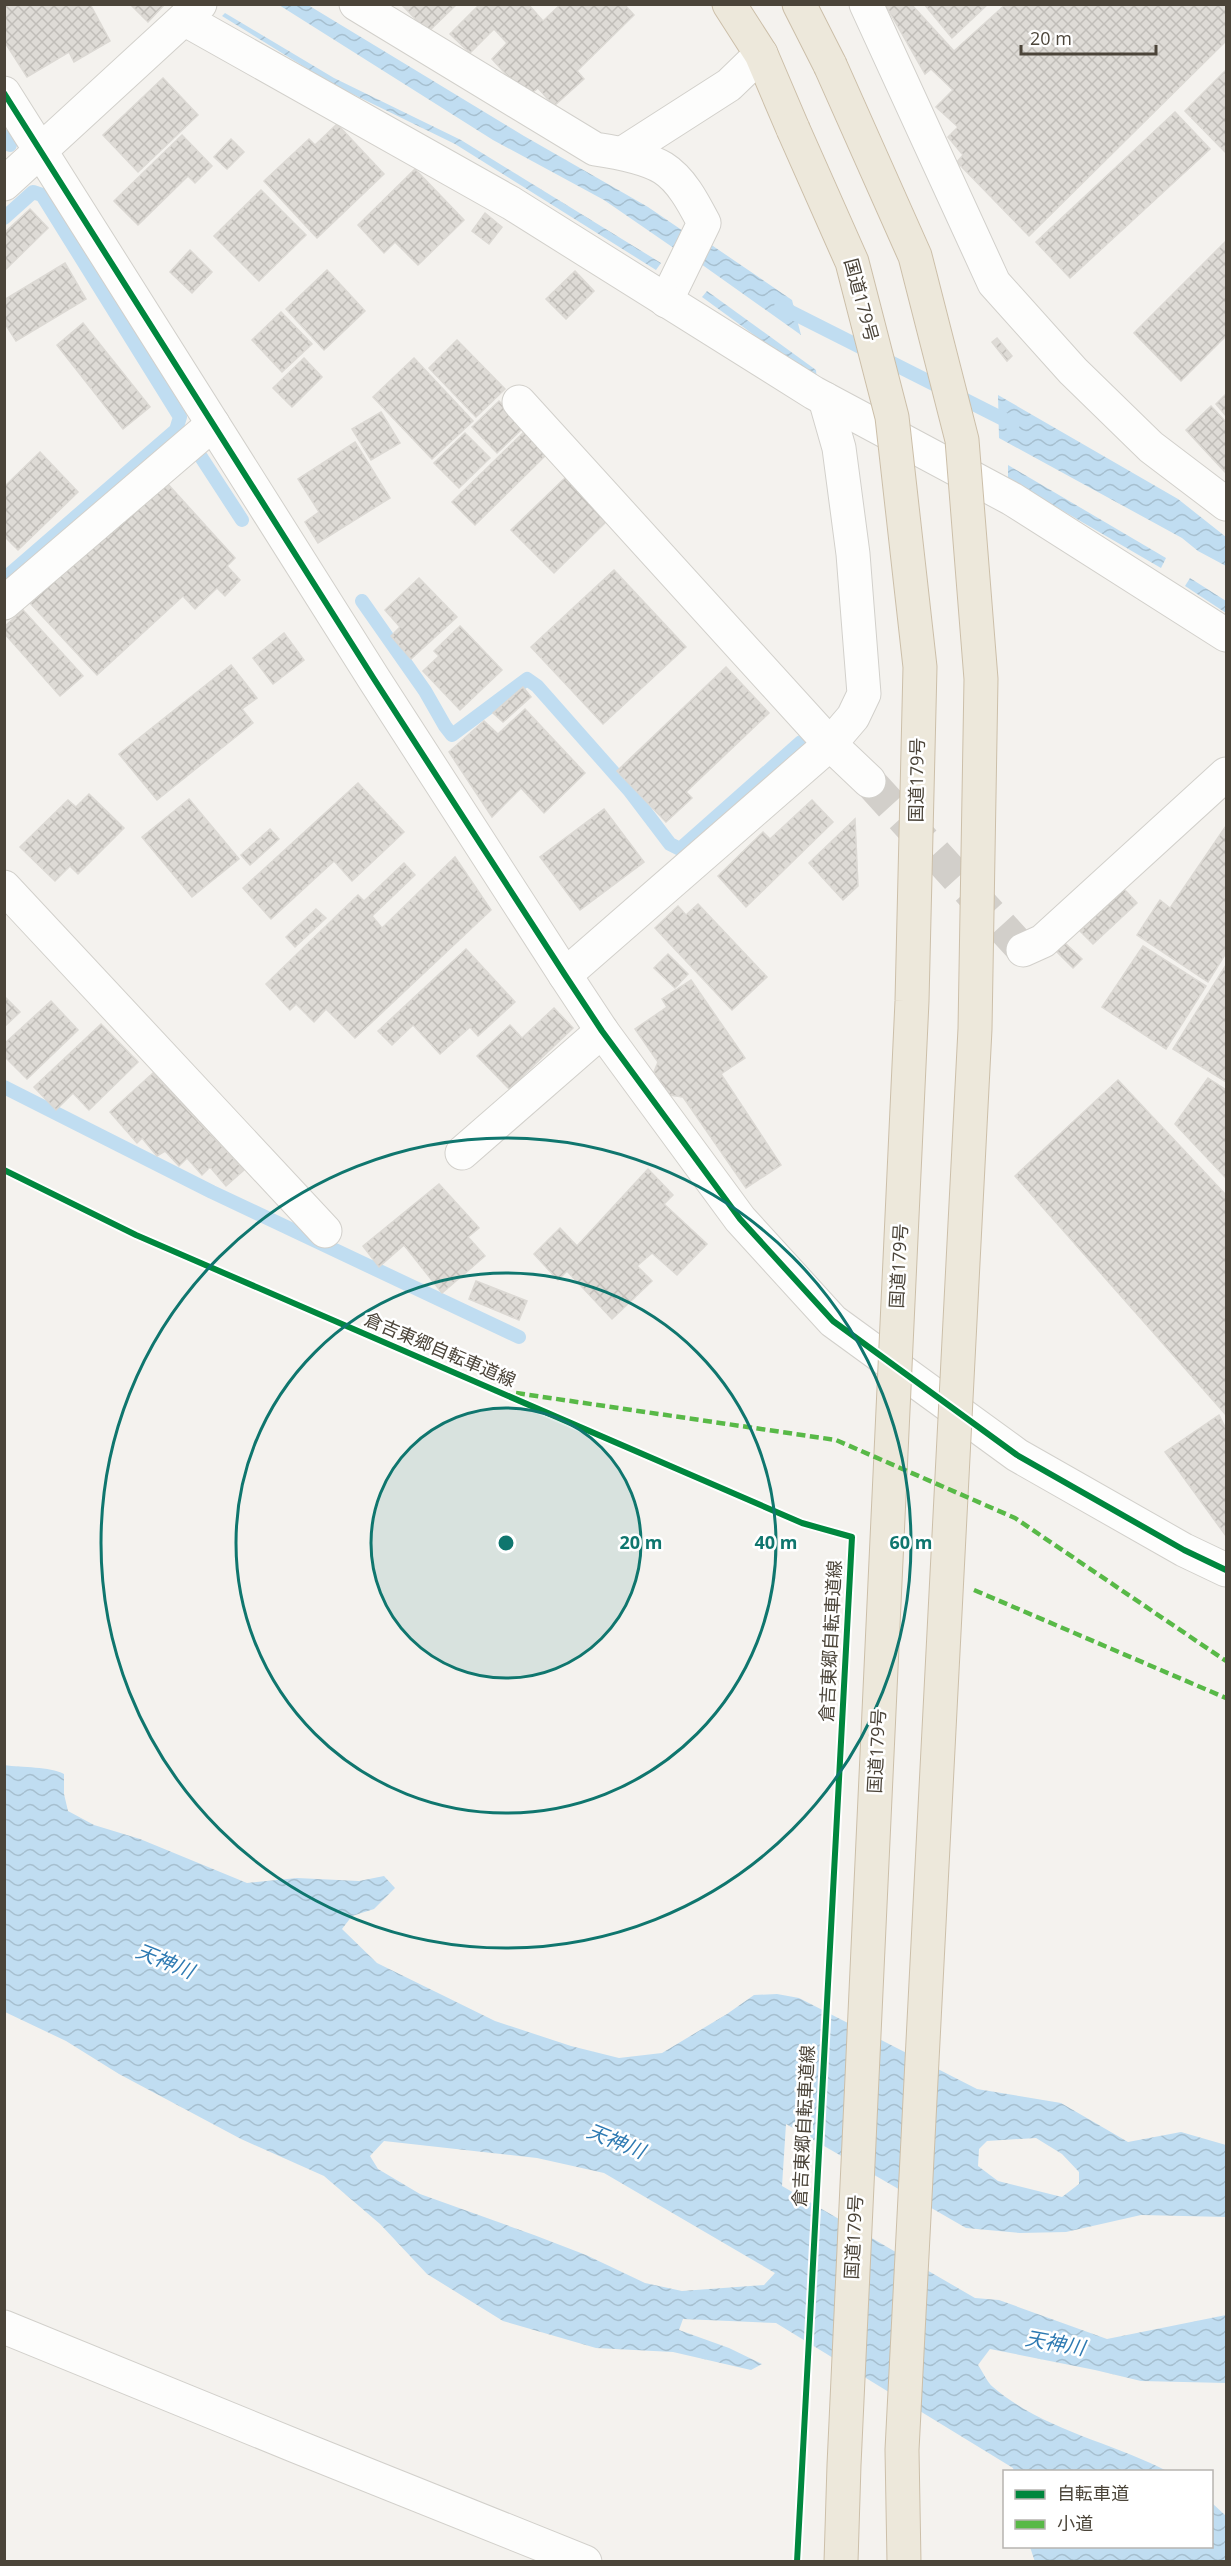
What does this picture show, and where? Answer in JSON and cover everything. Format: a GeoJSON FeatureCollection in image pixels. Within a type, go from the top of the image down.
{"type":"FeatureCollection","features":[{"type":"Feature","properties":{"kind":"highway","name":"国道179号"},"geometry":{"type":"LineString","coordinates":[[729,4],[761,54],[852,262],[892,417],[920,667],[911,1013],[841,2562]]}},
{"type":"Feature","properties":{"kind":"highway"},"geometry":{"type":"LineString","coordinates":[[799,4],[830,65],[915,256],[962,440],[981,679],[975,1029],[902,2450],[904,2562]]}},
{"type":"Feature","properties":{"kind":"street"},"geometry":{"type":"LineString","coordinates":[[356,4],[595,149],[623,153],[663,168],[689,195],[704,224],[666,301]]}},
{"type":"Feature","properties":{"kind":"street"},"geometry":{"type":"LineString","coordinates":[[866,4],[994,283],[1073,371],[1151,447],[1226,504]]}},
{"type":"Feature","properties":{"kind":"street"},"geometry":{"type":"LineString","coordinates":[[4,184],[192,12],[511,203],[825,399],[1012,499],[1227,635]]}},
{"type":"Feature","properties":{"kind":"street"},"geometry":{"type":"LineString","coordinates":[[623,153],[729,84],[761,54]]}},
{"type":"Feature","properties":{"kind":"street"},"geometry":{"type":"LineString","coordinates":[[4,93],[565,975],[602,1031],[740,1219],[833,1321],[1017,1455],[1184,1550],[1227,1570]]}},
{"type":"Feature","properties":{"kind":"street"},"geometry":{"type":"LineString","coordinates":[[565,975],[831,744],[852,717],[864,694],[853,554],[839,448],[825,399]]}},
{"type":"Feature","properties":{"kind":"street"},"geometry":{"type":"LineString","coordinates":[[519,402],[831,744],[869,781]]}},
{"type":"Feature","properties":{"kind":"street"},"geometry":{"type":"LineString","coordinates":[[4,603],[213,424]]}},
{"type":"Feature","properties":{"kind":"street"},"geometry":{"type":"LineString","coordinates":[[1023,950],[1043,941],[1227,774]]}},
{"type":"Feature","properties":{"kind":"street"},"geometry":{"type":"LineString","coordinates":[[4,887],[325,1231]]}},
{"type":"Feature","properties":{"kind":"street"},"geometry":{"type":"LineString","coordinates":[[462,1153],[602,1031]]}},
{"type":"Feature","properties":{"kind":"street"},"geometry":{"type":"LineString","coordinates":[[4,2327],[585,2562]]}},
{"type":"Feature","properties":{"kind":"water"},"geometry":{"type":"Polygon","coordinates":[[[279,5],[308,5],[524,136],[648,207],[689,235],[713,246],[792,300],[801,335],[701,264],[678,251],[604,200],[493,140],[279,5]]]}},
{"type":"Feature","properties":{"kind":"water"},"geometry":{"type":"Polygon","coordinates":[[[225,13],[334,78],[461,140],[661,263],[656,270],[455,144],[332,84],[222,16],[225,13]]]}},
{"type":"Feature","properties":{"kind":"water"},"geometry":{"type":"Polygon","coordinates":[[[707,291],[816,370],[817,381],[702,297],[707,291]]]}},
{"type":"Feature","properties":{"kind":"water"},"geometry":{"type":"Polygon","coordinates":[[[998,395],[1178,499],[1226,537],[1226,566],[1198,551],[1182,538],[999,438],[998,395]]]}},
{"type":"Feature","properties":{"kind":"water"},"geometry":{"type":"Polygon","coordinates":[[[1008,465],[1166,558],[1161,568],[1008,479],[1008,465]]]}},
{"type":"Feature","properties":{"kind":"water"},"geometry":{"type":"Polygon","coordinates":[[[1190,578],[1226,601],[1226,613],[1185,586],[1190,578]]]}},
{"type":"Feature","properties":{"kind":"water","name":"天神川"},"geometry":{"type":"Polygon","coordinates":[[[4,1765],[58,1771],[64,1774],[64,1794],[68,1811],[94,1825],[140,1839],[247,1883],[297,1878],[359,1881],[384,1876],[395,1888],[374,1909],[352,1916],[342,1929],[377,1963],[495,2021],[571,2046],[619,2058],[662,2053],[754,1995],[777,1994],[799,1998],[977,2089],[1061,2103],[1128,2142],[1181,2132],[1226,2145],[1226,2217],[1141,2215],[1066,2232],[1020,2233],[966,2228],[786,2124],[782,2186],[975,2298],[999,2300],[1107,2339],[1226,2315],[1226,2383],[1141,2381],[990,2349],[978,2365],[991,2385],[1013,2402],[1055,2425],[1165,2470],[1014,2470],[776,2323],[683,2319],[679,2330],[729,2348],[762,2364],[751,2370],[673,2352],[596,2348],[503,2321],[427,2274],[380,2224],[324,2176],[241,2139],[119,2074],[66,2041],[5,2012],[4,1765]],[[1036,2138],[987,2141],[979,2149],[978,2166],[998,2181],[1062,2197],[1079,2184],[1079,2172],[1062,2154],[1036,2138]],[[384,2141],[370,2156],[378,2169],[420,2194],[586,2255],[645,2283],[682,2291],[764,2285],[775,2273],[604,2173],[537,2158],[384,2141]]]}},
{"type":"Feature","properties":{"kind":"water"},"geometry":{"type":"Polygon","coordinates":[[[1213,2504],[1226,2516],[1226,2561],[1035,2562],[1030,2548],[1213,2548],[1213,2504]]]}},
{"type":"Feature","properties":{"kind":"building"},"geometry":{"type":"Polygon","coordinates":[[[4,4],[75,4],[76,6],[90,4],[110,41],[74,62],[69,52],[27,77],[4,41],[4,4]]]}},
{"type":"Feature","properties":{"kind":"building"},"geometry":{"type":"Polygon","coordinates":[[[130,4],[165,4],[148,22],[130,4]]]}},
{"type":"Feature","properties":{"kind":"building"},"geometry":{"type":"Polygon","coordinates":[[[401,4],[457,4],[428,32],[401,4]]]}},
{"type":"Feature","properties":{"kind":"building"},"geometry":{"type":"Polygon","coordinates":[[[480,4],[528,4],[543,21],[561,4],[624,4],[634,15],[577,71],[584,79],[554,106],[538,88],[527,97],[492,59],[507,43],[494,29],[470,53],[450,34],[480,4]]]}},
{"type":"Feature","properties":{"kind":"building"},"geometry":{"type":"Polygon","coordinates":[[[885,4],[911,4],[954,51],[1006,4],[1226,4],[1226,41],[1029,236],[957,162],[963,155],[948,137],[958,127],[936,107],[953,90],[931,69],[925,74],[885,4]]]}},
{"type":"Feature","properties":{"kind":"building"},"geometry":{"type":"Polygon","coordinates":[[[924,4],[988,4],[952,38],[924,4]]]}},
{"type":"Feature","properties":{"kind":"building"},"geometry":{"type":"Polygon","coordinates":[[[1226,70],[1226,153],[1185,111],[1226,70]]]}},
{"type":"Feature","properties":{"kind":"building"},"geometry":{"type":"Polygon","coordinates":[[[163,78],[198,115],[138,172],[103,135],[163,78]]]}},
{"type":"Feature","properties":{"kind":"building"},"geometry":{"type":"Polygon","coordinates":[[[1175,112],[1210,149],[1070,278],[1036,242],[1175,112]]]}},
{"type":"Feature","properties":{"kind":"building"},"geometry":{"type":"Polygon","coordinates":[[[337,124],[384,174],[317,238],[264,181],[309,139],[315,145],[337,124]]]}},
{"type":"Feature","properties":{"kind":"building"},"geometry":{"type":"Polygon","coordinates":[[[182,135],[212,166],[195,183],[188,176],[138,225],[114,201],[182,135]]]}},
{"type":"Feature","properties":{"kind":"building"},"geometry":{"type":"Polygon","coordinates":[[[231,139],[244,152],[227,169],[214,157],[231,139]]]}},
{"type":"Feature","properties":{"kind":"building"},"geometry":{"type":"Polygon","coordinates":[[[415,169],[464,220],[418,265],[395,242],[384,253],[358,225],[415,169]]]}},
{"type":"Feature","properties":{"kind":"building"},"geometry":{"type":"Polygon","coordinates":[[[261,190],[306,235],[259,281],[214,236],[261,190]]]}},
{"type":"Feature","properties":{"kind":"building"},"geometry":{"type":"Polygon","coordinates":[[[30,209],[48,228],[4,271],[4,233],[30,209]]]}},
{"type":"Feature","properties":{"kind":"building"},"geometry":{"type":"Polygon","coordinates":[[[485,213],[502,227],[489,244],[472,231],[485,213]]]}},
{"type":"Feature","properties":{"kind":"building"},"geometry":{"type":"Polygon","coordinates":[[[1226,241],[1226,336],[1181,381],[1134,333],[1226,241]]]}},
{"type":"Feature","properties":{"kind":"building"},"geometry":{"type":"Polygon","coordinates":[[[190,250],[212,272],[192,293],[170,272],[190,250]]]}},
{"type":"Feature","properties":{"kind":"building"},"geometry":{"type":"Polygon","coordinates":[[[65,263],[86,299],[16,341],[4,322],[4,300],[65,263]]]}},
{"type":"Feature","properties":{"kind":"building"},"geometry":{"type":"Polygon","coordinates":[[[327,270],[365,311],[324,350],[286,309],[327,270]]]}},
{"type":"Feature","properties":{"kind":"building"},"geometry":{"type":"Polygon","coordinates":[[[575,271],[594,291],[566,319],[546,299],[575,271]]]}},
{"type":"Feature","properties":{"kind":"building"},"geometry":{"type":"Polygon","coordinates":[[[281,312],[312,344],[282,372],[252,340],[281,312]]]}},
{"type":"Feature","properties":{"kind":"building"},"geometry":{"type":"Polygon","coordinates":[[[83,323],[150,407],[123,429],[57,345],[83,323]]]}},
{"type":"Feature","properties":{"kind":"building"},"geometry":{"type":"Polygon","coordinates":[[[997,338],[1012,356],[1007,361],[992,342],[997,338]]]}},
{"type":"Feature","properties":{"kind":"building"},"geometry":{"type":"Polygon","coordinates":[[[457,340],[505,389],[476,417],[429,368],[457,340]]]}},
{"type":"Feature","properties":{"kind":"building"},"geometry":{"type":"Polygon","coordinates":[[[304,358],[322,377],[292,407],[273,388],[304,358]]]}},
{"type":"Feature","properties":{"kind":"building"},"geometry":{"type":"Polygon","coordinates":[[[414,358],[473,421],[432,459],[373,397],[414,358]]]}},
{"type":"Feature","properties":{"kind":"building"},"geometry":{"type":"Polygon","coordinates":[[[1226,394],[1226,416],[1216,404],[1226,394]]]}},
{"type":"Feature","properties":{"kind":"building"},"geometry":{"type":"Polygon","coordinates":[[[499,401],[524,427],[497,453],[472,427],[499,401]]]}},
{"type":"Feature","properties":{"kind":"building"},"geometry":{"type":"Polygon","coordinates":[[[1211,406],[1226,422],[1226,473],[1186,430],[1211,406]]]}},
{"type":"Feature","properties":{"kind":"building"},"geometry":{"type":"Polygon","coordinates":[[[381,412],[400,443],[371,460],[352,429],[381,412]]]}},
{"type":"Feature","properties":{"kind":"building"},"geometry":{"type":"Polygon","coordinates":[[[527,429],[549,452],[475,525],[452,502],[527,429]]]}},
{"type":"Feature","properties":{"kind":"building"},"geometry":{"type":"Polygon","coordinates":[[[465,433],[490,458],[459,488],[434,463],[465,433]]]}},
{"type":"Feature","properties":{"kind":"building"},"geometry":{"type":"Polygon","coordinates":[[[355,442],[390,498],[318,543],[305,522],[319,512],[298,479],[355,442]]]}},
{"type":"Feature","properties":{"kind":"building"},"geometry":{"type":"Polygon","coordinates":[[[40,452],[78,492],[18,550],[4,536],[4,487],[40,452]]]}},
{"type":"Feature","properties":{"kind":"building"},"geometry":{"type":"Polygon","coordinates":[[[566,477],[608,520],[554,573],[511,530],[566,477]]]}},
{"type":"Feature","properties":{"kind":"building"},"geometry":{"type":"Polygon","coordinates":[[[166,482],[235,558],[227,566],[240,580],[225,596],[217,588],[195,609],[183,596],[97,675],[30,603],[166,482]]]}},
{"type":"Feature","properties":{"kind":"building"},"geometry":{"type":"Polygon","coordinates":[[[614,570],[686,647],[603,724],[531,647],[614,570]]]}},
{"type":"Feature","properties":{"kind":"building"},"geometry":{"type":"Polygon","coordinates":[[[419,578],[457,617],[411,659],[391,636],[400,627],[385,610],[419,578]]]}},
{"type":"Feature","properties":{"kind":"building"},"geometry":{"type":"Polygon","coordinates":[[[23,610],[83,676],[60,696],[4,633],[4,627],[23,610]]]}},
{"type":"Feature","properties":{"kind":"building"},"geometry":{"type":"Polygon","coordinates":[[[460,626],[502,670],[460,710],[423,671],[439,656],[434,651],[460,626]]]}},
{"type":"Feature","properties":{"kind":"building"},"geometry":{"type":"Polygon","coordinates":[[[284,633],[304,660],[273,684],[253,658],[284,633]]]}},
{"type":"Feature","properties":{"kind":"building"},"geometry":{"type":"Polygon","coordinates":[[[231,665],[257,698],[242,709],[253,723],[157,800],[119,754],[231,665]]]}},
{"type":"Feature","properties":{"kind":"building"},"geometry":{"type":"Polygon","coordinates":[[[726,667],[769,713],[686,792],[692,798],[666,822],[617,771],[726,667]]]}},
{"type":"Feature","properties":{"kind":"building"},"geometry":{"type":"Polygon","coordinates":[[[523,687],[531,697],[503,722],[493,713],[523,687]]]}},
{"type":"Feature","properties":{"kind":"building"},"geometry":{"type":"Polygon","coordinates":[[[525,709],[585,773],[544,813],[521,788],[492,817],[449,752],[484,721],[498,734],[525,709]]]}},
{"type":"Feature","properties":{"kind":"building"},"geometry":{"type":"Polygon","coordinates":[[[358,783],[404,832],[352,881],[334,861],[271,919],[243,888],[358,783]]]}},
{"type":"Feature","properties":{"kind":"building"},"geometry":{"type":"Polygon","coordinates":[[[89,794],[124,828],[78,874],[70,866],[55,881],[20,847],[68,800],[76,807],[89,794]]]}},
{"type":"Feature","properties":{"kind":"building"},"geometry":{"type":"Polygon","coordinates":[[[189,799],[239,859],[192,897],[142,837],[189,799]]]}},
{"type":"Feature","properties":{"kind":"building"},"geometry":{"type":"Polygon","coordinates":[[[812,800],[833,822],[746,907],[718,876],[763,832],[770,839],[812,800]]]}},
{"type":"Feature","properties":{"kind":"building"},"geometry":{"type":"Polygon","coordinates":[[[604,809],[644,862],[580,910],[540,857],[604,809]]]}},
{"type":"Feature","properties":{"kind":"building"},"geometry":{"type":"Polygon","coordinates":[[[855,819],[858,886],[843,900],[809,863],[855,819]]]}},
{"type":"Feature","properties":{"kind":"building"},"geometry":{"type":"Polygon","coordinates":[[[1226,826],[1226,953],[1208,982],[1137,935],[1160,900],[1170,908],[1226,826]]]}},
{"type":"Feature","properties":{"kind":"building"},"geometry":{"type":"Polygon","coordinates":[[[270,829],[279,839],[250,865],[241,855],[270,829]]]}},
{"type":"Feature","properties":{"kind":"building"},"geometry":{"type":"Polygon","coordinates":[[[455,857],[491,910],[355,1038],[326,1009],[314,1022],[296,1004],[290,1010],[266,984],[358,895],[364,901],[404,863],[415,875],[372,916],[382,928],[455,857]]]}},
{"type":"Feature","properties":{"kind":"building"},"geometry":{"type":"Polygon","coordinates":[[[1124,889],[1137,903],[1093,944],[1080,931],[1124,889]]]}},
{"type":"Feature","properties":{"kind":"building"},"geometry":{"type":"Polygon","coordinates":[[[698,904],[767,977],[732,1010],[655,928],[678,906],[686,915],[698,904]]]}},
{"type":"Feature","properties":{"kind":"building"},"geometry":{"type":"Polygon","coordinates":[[[316,909],[326,918],[295,947],[286,937],[316,909]]]}},
{"type":"Feature","properties":{"kind":"building"},"geometry":{"type":"Polygon","coordinates":[[[1065,943],[1082,959],[1073,968],[1056,951],[1065,943]]]}},
{"type":"Feature","properties":{"kind":"building"},"geometry":{"type":"Polygon","coordinates":[[[1143,946],[1206,986],[1166,1049],[1102,1007],[1143,946]]]}},
{"type":"Feature","properties":{"kind":"building"},"geometry":{"type":"Polygon","coordinates":[[[466,949],[515,1002],[478,1036],[470,1027],[440,1054],[413,1025],[392,1045],[378,1031],[466,949]]]}},
{"type":"Feature","properties":{"kind":"building"},"geometry":{"type":"Polygon","coordinates":[[[668,954],[688,974],[675,988],[654,968],[668,954]]]}},
{"type":"Feature","properties":{"kind":"building"},"geometry":{"type":"Polygon","coordinates":[[[1226,965],[1226,1082],[1173,1049],[1226,965]]]}},
{"type":"Feature","properties":{"kind":"building"},"geometry":{"type":"Polygon","coordinates":[[[691,980],[745,1058],[721,1074],[781,1165],[746,1188],[683,1097],[669,1095],[654,1072],[658,1062],[635,1029],[667,1007],[662,999],[691,980]]]}},
{"type":"Feature","properties":{"kind":"building"},"geometry":{"type":"Polygon","coordinates":[[[4,996],[20,1012],[4,1027],[4,996]]]}},
{"type":"Feature","properties":{"kind":"building"},"geometry":{"type":"Polygon","coordinates":[[[51,1001],[78,1030],[27,1079],[4,1056],[4,1044],[51,1001]]]}},
{"type":"Feature","properties":{"kind":"building"},"geometry":{"type":"Polygon","coordinates":[[[554,1008],[573,1028],[509,1089],[477,1056],[510,1025],[522,1038],[554,1008]]]}},
{"type":"Feature","properties":{"kind":"building"},"geometry":{"type":"Polygon","coordinates":[[[101,1024],[138,1062],[89,1110],[73,1093],[56,1110],[34,1087],[101,1024]]]}},
{"type":"Feature","properties":{"kind":"building"},"geometry":{"type":"Polygon","coordinates":[[[153,1073],[244,1170],[226,1186],[210,1167],[202,1175],[187,1158],[179,1166],[165,1151],[157,1156],[142,1138],[137,1143],[110,1112],[153,1073]]]}},
{"type":"Feature","properties":{"kind":"building"},"geometry":{"type":"Polygon","coordinates":[[[1208,1078],[1226,1090],[1226,1178],[1175,1124],[1208,1078]]]}},
{"type":"Feature","properties":{"kind":"building"},"geometry":{"type":"Polygon","coordinates":[[[1118,1080],[1226,1195],[1226,1415],[1015,1176],[1118,1080]]]}},
{"type":"Feature","properties":{"kind":"building"},"geometry":{"type":"Polygon","coordinates":[[[648,1169],[673,1195],[664,1204],[707,1244],[677,1275],[652,1253],[637,1266],[652,1281],[612,1319],[567,1271],[558,1280],[534,1254],[560,1228],[577,1246],[648,1169]]]}},
{"type":"Feature","properties":{"kind":"building"},"geometry":{"type":"Polygon","coordinates":[[[439,1184],[479,1228],[468,1237],[485,1256],[442,1293],[404,1245],[379,1267],[363,1246],[439,1184]]]}},
{"type":"Feature","properties":{"kind":"building"},"geometry":{"type":"Polygon","coordinates":[[[476,1281],[527,1301],[519,1320],[469,1299],[476,1281]]]}},
{"type":"Feature","properties":{"kind":"building"},"geometry":{"type":"Polygon","coordinates":[[[1219,1415],[1226,1429],[1226,1536],[1165,1452],[1219,1415]]]}},
{"type":"Feature","properties":{"kind":"waterway"},"geometry":{"type":"LineString","coordinates":[[4,136],[10,145]]}},
{"type":"Feature","properties":{"kind":"waterway"},"geometry":{"type":"LineString","coordinates":[[4,218],[33,192],[42,195],[180,417],[176,430],[4,579]]}},
{"type":"Feature","properties":{"kind":"waterway"},"geometry":{"type":"LineString","coordinates":[[781,307],[1013,424]]}},
{"type":"Feature","properties":{"kind":"waterway"},"geometry":{"type":"LineString","coordinates":[[201,457],[242,520]]}},
{"type":"Feature","properties":{"kind":"waterway"},"geometry":{"type":"LineString","coordinates":[[362,601],[425,691],[452,735],[527,679],[537,686],[629,790],[670,844],[680,849],[801,742]]}},
{"type":"Feature","properties":{"kind":"waterway"},"geometry":{"type":"LineString","coordinates":[[4,1087],[212,1192],[519,1337]]}},
{"type":"Feature","properties":{"kind":"tunnel"},"geometry":{"type":"LineString","coordinates":[[869,781],[1023,950]]}},
{"type":"Feature","properties":{"kind":"marked path"},"geometry":{"type":"LineString","coordinates":[[516,1393],[836,1440],[1015,1518],[1226,1661]]}},
{"type":"Feature","properties":{"kind":"marked path"},"geometry":{"type":"LineString","coordinates":[[974,1590],[1226,1698]]}},
{"type":"Feature","properties":{"kind":"cycle path"},"geometry":{"type":"LineString","coordinates":[[4,93],[374,679],[565,975],[602,1031],[740,1219],[833,1321],[1017,1455],[1184,1550],[1226,1570]]}},
{"type":"Feature","properties":{"kind":"cycle path","name":"倉吉東郷自転車道線"},"geometry":{"type":"LineString","coordinates":[[4,1170],[136,1235],[802,1523],[852,1537],[797,2562]]}}]}
